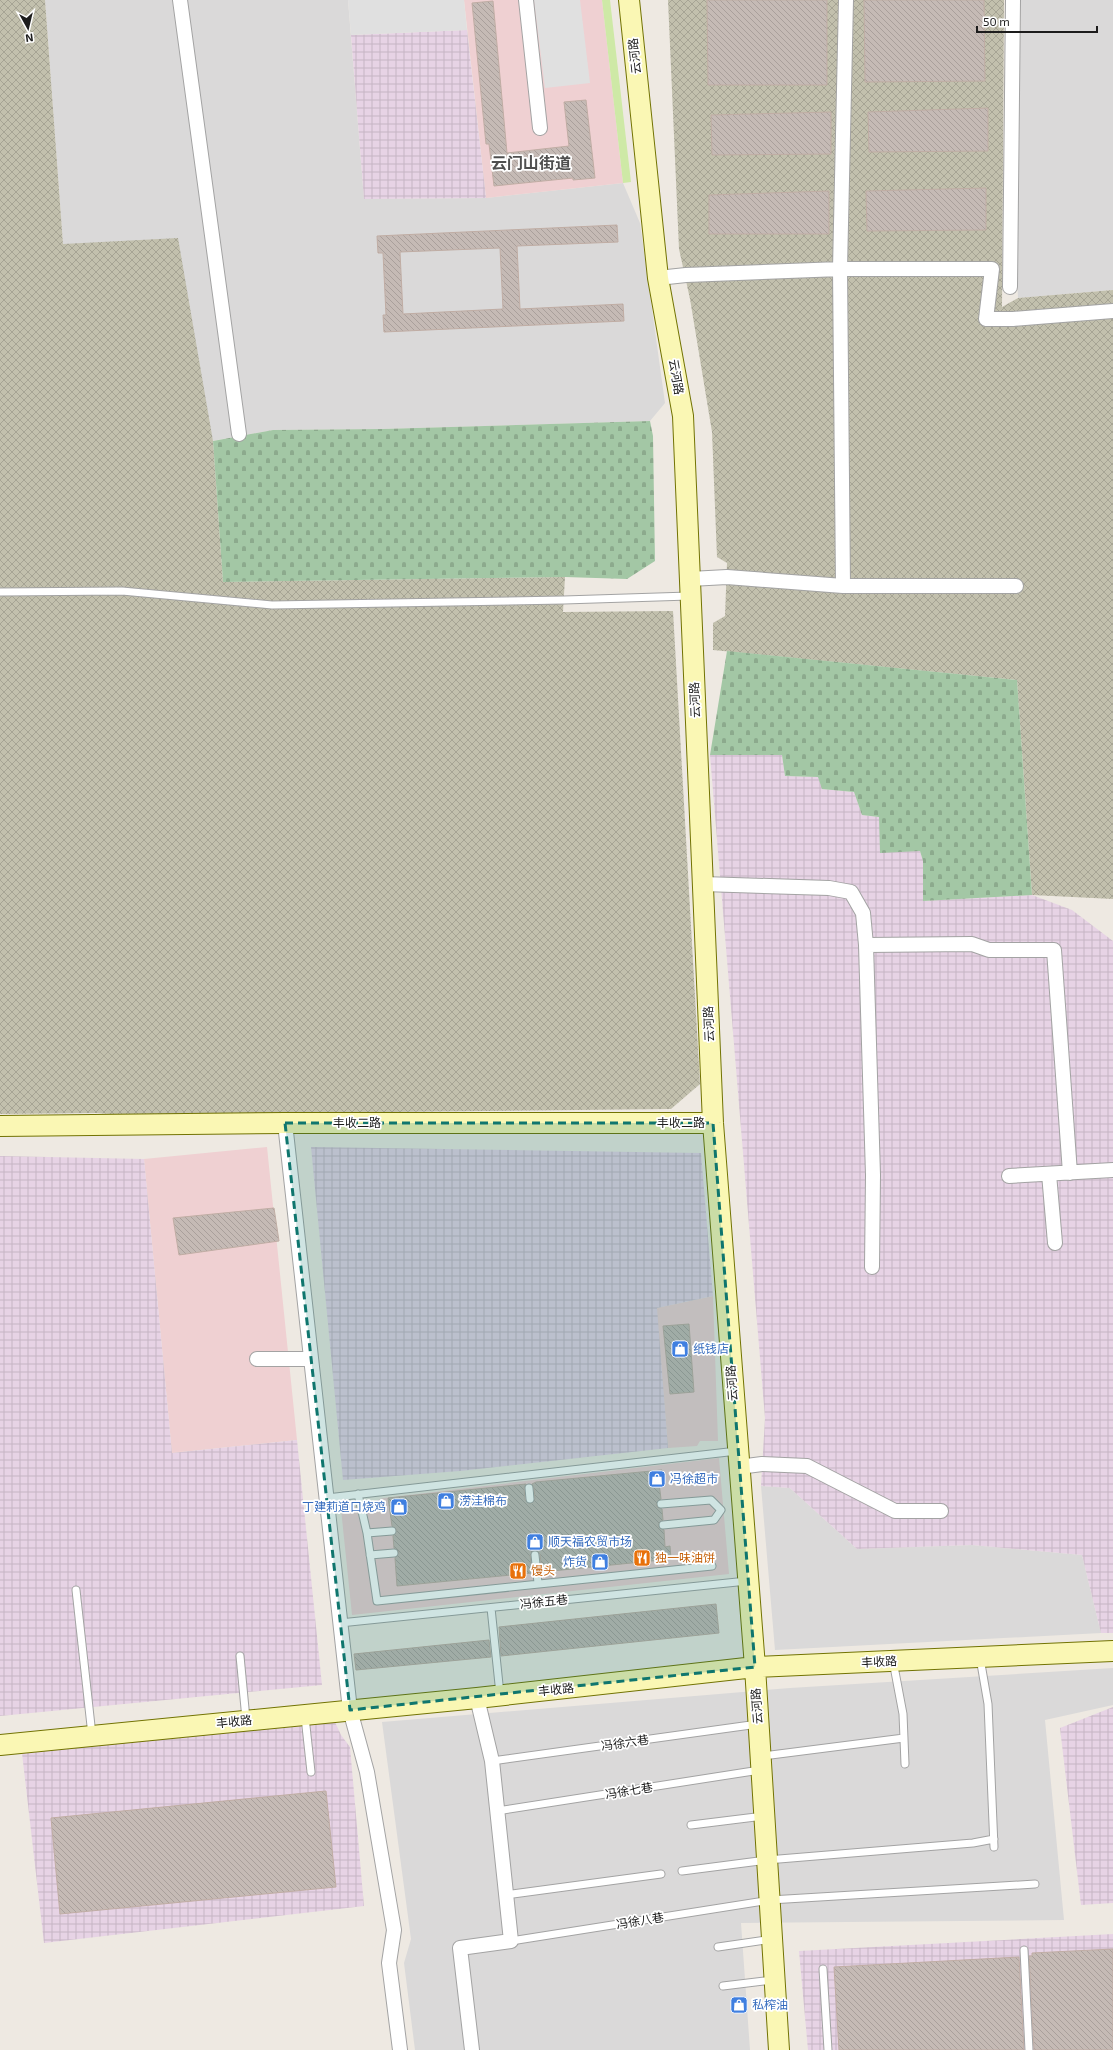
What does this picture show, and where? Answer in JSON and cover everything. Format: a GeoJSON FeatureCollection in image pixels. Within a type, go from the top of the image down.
{"type":"FeatureCollection","features":[{"type":"Feature","properties":{"kind":"street"},"geometry":{"type":"LineString","coordinates":[[180,0],[239,434]]}},
{"type":"Feature","properties":{"kind":"street"},"geometry":{"type":"LineString","coordinates":[[526,0],[540,128]]}},
{"type":"Feature","properties":{"kind":"street","name":"云河路"},"geometry":{"type":"LineString","coordinates":[[629,0],[658,278],[683,416],[713,1124],[747,1581],[755,1667],[779,2050]]}},
{"type":"Feature","properties":{"kind":"street"},"geometry":{"type":"LineString","coordinates":[[843,586],[840,269],[846,0]]}},
{"type":"Feature","properties":{"kind":"street"},"geometry":{"type":"LineString","coordinates":[[1010,287],[1014,0]]}},
{"type":"Feature","properties":{"kind":"street"},"geometry":{"type":"LineString","coordinates":[[658,278],[686,275],[840,269],[992,269],[986,319],[1013,319],[1113,311]]}},
{"type":"Feature","properties":{"kind":"street"},"geometry":{"type":"LineString","coordinates":[[690,588],[727,577],[843,586],[1016,586]]}},
{"type":"Feature","properties":{"kind":"street"},"geometry":{"type":"LineString","coordinates":[[703,884],[829,888],[851,892],[863,913],[866,945],[873,1175],[872,1267]]}},
{"type":"Feature","properties":{"kind":"street"},"geometry":{"type":"LineString","coordinates":[[866,945],[972,944],[989,950],[1054,950],[1070,1173]]}},
{"type":"Feature","properties":{"kind":"street"},"geometry":{"type":"LineString","coordinates":[[285,1123],[350,1710],[367,1772],[394,1930],[389,1963],[400,2050]]}},
{"type":"Feature","properties":{"kind":"street","name":"丰收二路"},"geometry":{"type":"LineString","coordinates":[[0,1126],[285,1123],[713,1124]]}},
{"type":"Feature","properties":{"kind":"street"},"geometry":{"type":"LineString","coordinates":[[1009,1176],[1113,1170]]}},
{"type":"Feature","properties":{"kind":"street"},"geometry":{"type":"LineString","coordinates":[[1049,1174],[1055,1243]]}},
{"type":"Feature","properties":{"kind":"street"},"geometry":{"type":"LineString","coordinates":[[257,1359],[311,1359]]}},
{"type":"Feature","properties":{"kind":"street"},"geometry":{"type":"LineString","coordinates":[[738,1459],[762,1464],[807,1466],[895,1511],[941,1511]]}},
{"type":"Feature","properties":{"kind":"street","name":"丰收路"},"geometry":{"type":"LineString","coordinates":[[0,1745],[501,1696],[755,1667],[1113,1651]]}},
{"type":"Feature","properties":{"kind":"street"},"geometry":{"type":"LineString","coordinates":[[472,2050],[460,1948],[510,1941],[492,1761],[477,1698]]}},
{"type":"Feature","properties":{"kind":"lane"},"geometry":{"type":"LineString","coordinates":[[0,592],[122,591],[272,605],[556,600],[690,588]]}},
{"type":"Feature","properties":{"kind":"lane"},"geometry":{"type":"LineString","coordinates":[[327,1498],[738,1459]]}},
{"type":"Feature","properties":{"kind":"lane"},"geometry":{"type":"LineString","coordinates":[[529,1488],[530,1499]]}},
{"type":"Feature","properties":{"kind":"lane"},"geometry":{"type":"LineString","coordinates":[[358,1494],[367,1533],[377,1600],[712,1566]]}},
{"type":"Feature","properties":{"kind":"lane"},"geometry":{"type":"LineString","coordinates":[[661,1504],[710,1500],[721,1510],[714,1520],[663,1525]]}},
{"type":"Feature","properties":{"kind":"lane"},"geometry":{"type":"LineString","coordinates":[[367,1533],[392,1531]]}},
{"type":"Feature","properties":{"kind":"lane"},"geometry":{"type":"LineString","coordinates":[[370,1555],[394,1552]]}},
{"type":"Feature","properties":{"kind":"lane"},"geometry":{"type":"LineString","coordinates":[[535,1555],[538,1583]]}},
{"type":"Feature","properties":{"kind":"lane","name":"冯徐五巷"},"geometry":{"type":"LineString","coordinates":[[340,1623],[747,1581]]}},
{"type":"Feature","properties":{"kind":"lane"},"geometry":{"type":"LineString","coordinates":[[76,1590],[92,1736]]}},
{"type":"Feature","properties":{"kind":"lane"},"geometry":{"type":"LineString","coordinates":[[492,1608],[501,1696]]}},
{"type":"Feature","properties":{"kind":"lane"},"geometry":{"type":"LineString","coordinates":[[240,1656],[246,1720]]}},
{"type":"Feature","properties":{"kind":"lane"},"geometry":{"type":"LineString","coordinates":[[980,1657],[988,1704],[994,1847]]}},
{"type":"Feature","properties":{"kind":"lane"},"geometry":{"type":"LineString","coordinates":[[893,1661],[903,1714],[905,1764]]}},
{"type":"Feature","properties":{"kind":"lane"},"geometry":{"type":"LineString","coordinates":[[305,1714],[311,1772]]}},
{"type":"Feature","properties":{"kind":"lane","name":"冯徐六巷"},"geometry":{"type":"LineString","coordinates":[[492,1761],[758,1724]]}},
{"type":"Feature","properties":{"kind":"lane","name":"冯徐七巷"},"geometry":{"type":"LineString","coordinates":[[497,1811],[904,1738]]}},
{"type":"Feature","properties":{"kind":"lane"},"geometry":{"type":"LineString","coordinates":[[691,1826],[764,1816]]}},
{"type":"Feature","properties":{"kind":"lane"},"geometry":{"type":"LineString","coordinates":[[682,1871],[767,1860],[973,1843],[994,1839]]}},
{"type":"Feature","properties":{"kind":"lane"},"geometry":{"type":"LineString","coordinates":[[505,1895],[661,1874]]}},
{"type":"Feature","properties":{"kind":"lane","name":"冯徐八巷"},"geometry":{"type":"LineString","coordinates":[[510,1941],[770,1900],[1035,1884]]}},
{"type":"Feature","properties":{"kind":"lane"},"geometry":{"type":"LineString","coordinates":[[718,1947],[772,1939]]}},
{"type":"Feature","properties":{"kind":"lane"},"geometry":{"type":"LineString","coordinates":[[1024,1950],[1029,2050]]}},
{"type":"Feature","properties":{"kind":"lane"},"geometry":{"type":"LineString","coordinates":[[823,1969],[828,2050]]}},
{"type":"Feature","properties":{"kind":"lane"},"geometry":{"type":"LineString","coordinates":[[723,1986],[775,1979]]}},
{"type":"Feature","properties":{"kind":"highlighted area"},"geometry":{"type":"Polygon","coordinates":[[[285,1123],[713,1123],[755,1667],[350,1710],[285,1123]]]}},
{"type":"Feature","properties":{"kind":"shaded area"},"geometry":{"type":"Polygon","coordinates":[[[0,0],[45,0],[63,244],[178,238],[213,441],[223,582],[565,577],[563,612],[673,611],[700,1084],[671,1109],[125,1115],[97,1113],[0,1114],[0,0]]]}},
{"type":"Feature","properties":{"kind":"shaded area"},"geometry":{"type":"Polygon","coordinates":[[[45,0],[348,0],[364,199],[486,198],[623,183],[640,223],[665,403],[650,421],[383,429],[273,430],[212,441],[63,244],[45,0]]]}},
{"type":"Feature","properties":{"kind":"shaded area"},"geometry":{"type":"Polygon","coordinates":[[[348,0],[464,0],[467,30],[351,35],[348,0]]]}},
{"type":"Feature","properties":{"kind":"shaded area"},"geometry":{"type":"Polygon","coordinates":[[[464,0],[602,0],[623,183],[486,198],[464,0]]]}},
{"type":"Feature","properties":{"kind":"shaded area"},"geometry":{"type":"Polygon","coordinates":[[[534,0],[580,0],[590,83],[545,88],[534,0]]]}},
{"type":"Feature","properties":{"kind":"shaded area"},"geometry":{"type":"Polygon","coordinates":[[[668,0],[1004,0],[1002,307],[1018,298],[1113,290],[1113,899],[1032,895],[1017,680],[713,650],[713,623],[725,616],[727,563],[717,557],[712,432],[690,299],[679,249],[668,0]]]}},
{"type":"Feature","properties":{"kind":"shaded area"},"geometry":{"type":"Polygon","coordinates":[[[1021,0],[1113,0],[1113,290],[1018,298],[1016,251],[1021,0]]]}},
{"type":"Feature","properties":{"kind":"shaded area"},"geometry":{"type":"Polygon","coordinates":[[[467,30],[486,198],[364,199],[351,35],[467,30]]]}},
{"type":"Feature","properties":{"kind":"shaded area"},"geometry":{"type":"Polygon","coordinates":[[[710,755],[782,755],[785,776],[819,777],[822,789],[854,792],[862,815],[879,817],[920,851],[923,861],[923,901],[1032,895],[1072,910],[1113,941],[1113,1633],[1101,1633],[1082,1555],[972,1545],[857,1549],[790,1488],[761,1486],[765,1418],[710,755]]]}},
{"type":"Feature","properties":{"kind":"shaded area"},"geometry":{"type":"Polygon","coordinates":[[[267,1147],[297,1440],[172,1453],[144,1159],[267,1147]]]}},
{"type":"Feature","properties":{"kind":"shaded area"},"geometry":{"type":"Polygon","coordinates":[[[311,1147],[701,1153],[713,1296],[657,1308],[668,1448],[460,1471],[343,1480],[311,1147]]]}},
{"type":"Feature","properties":{"kind":"shaded area"},"geometry":{"type":"Polygon","coordinates":[[[0,1156],[144,1159],[172,1453],[297,1440],[322,1685],[0,1716],[0,1156]]]}},
{"type":"Feature","properties":{"kind":"shaded area"},"geometry":{"type":"Polygon","coordinates":[[[713,1296],[718,1441],[700,1441],[697,1446],[668,1448],[656,1308],[713,1296]]]}},
{"type":"Feature","properties":{"kind":"shaded area","name":"顺天福农贸市场"},"geometry":{"type":"Polygon","coordinates":[[[719,1458],[729,1574],[352,1615],[341,1509],[371,1503],[383,1498],[719,1458]]]}},
{"type":"Feature","properties":{"kind":"shaded area"},"geometry":{"type":"Polygon","coordinates":[[[761,1486],[790,1488],[857,1549],[972,1545],[1082,1555],[1101,1633],[775,1650],[761,1486]]]}},
{"type":"Feature","properties":{"kind":"shaded area"},"geometry":{"type":"Polygon","coordinates":[[[1113,1668],[1113,1705],[1045,1720],[1064,1920],[741,1923],[750,2050],[415,2050],[404,1963],[411,1939],[382,1722],[790,1688],[1113,1668]]]}},
{"type":"Feature","properties":{"kind":"shaded area"},"geometry":{"type":"Polygon","coordinates":[[[1113,1707],[1113,1903],[1081,1905],[1060,1728],[1113,1707]]]}},
{"type":"Feature","properties":{"kind":"shaded area"},"geometry":{"type":"Polygon","coordinates":[[[335,1722],[341,1735],[350,1747],[364,1906],[44,1943],[22,1753],[335,1722]]]}},
{"type":"Feature","properties":{"kind":"shaded area"},"geometry":{"type":"Polygon","coordinates":[[[1113,1934],[1113,2050],[808,2050],[799,1951],[1113,1934]]]}},
{"type":"Feature","properties":{"kind":"green space"},"geometry":{"type":"Polygon","coordinates":[[[602,0],[610,0],[631,182],[623,183],[602,0]]]}},
{"type":"Feature","properties":{"kind":"green space"},"geometry":{"type":"Polygon","coordinates":[[[650,421],[653,436],[655,561],[627,579],[565,577],[223,582],[213,441],[273,430],[383,429],[650,421]]]}},
{"type":"Feature","properties":{"kind":"green space"},"geometry":{"type":"Polygon","coordinates":[[[727,651],[1017,680],[1032,895],[923,901],[923,861],[920,851],[880,853],[879,817],[862,815],[854,792],[822,789],[818,777],[785,776],[782,755],[710,755],[727,651]]]}},
{"type":"Feature","properties":{"kind":"building"},"geometry":{"type":"Polygon","coordinates":[[[707,0],[827,0],[827,85],[708,85],[707,0]]]}},
{"type":"Feature","properties":{"kind":"building"},"geometry":{"type":"Polygon","coordinates":[[[864,0],[984,0],[985,81],[865,82],[864,0]]]}},
{"type":"Feature","properties":{"kind":"building"},"geometry":{"type":"Polygon","coordinates":[[[493,1],[507,153],[569,146],[564,102],[586,100],[595,178],[573,180],[573,178],[494,186],[489,144],[486,144],[472,3],[493,1]]]}},
{"type":"Feature","properties":{"kind":"building"},"geometry":{"type":"Polygon","coordinates":[[[988,108],[988,151],[869,152],[868,112],[988,108]]]}},
{"type":"Feature","properties":{"kind":"building"},"geometry":{"type":"Polygon","coordinates":[[[831,112],[831,154],[712,155],[711,115],[831,112]]]}},
{"type":"Feature","properties":{"kind":"building"},"geometry":{"type":"Polygon","coordinates":[[[986,188],[986,230],[867,231],[866,191],[986,188]]]}},
{"type":"Feature","properties":{"kind":"building"},"geometry":{"type":"Polygon","coordinates":[[[829,191],[829,234],[709,234],[709,195],[829,191]]]}},
{"type":"Feature","properties":{"kind":"building"},"geometry":{"type":"Polygon","coordinates":[[[617,225],[618,242],[517,246],[520,309],[623,304],[624,321],[384,332],[383,315],[386,315],[383,253],[378,253],[377,236],[617,225]],[[500,248],[400,252],[403,314],[503,309],[500,248]]]}},
{"type":"Feature","properties":{"kind":"building"},"geometry":{"type":"Polygon","coordinates":[[[274,1208],[279,1241],[179,1255],[173,1218],[274,1208]]]}},
{"type":"Feature","properties":{"kind":"building"},"geometry":{"type":"Polygon","coordinates":[[[689,1324],[694,1392],[670,1394],[663,1326],[689,1324]]]}},
{"type":"Feature","properties":{"kind":"building"},"geometry":{"type":"Polygon","coordinates":[[[662,1470],[663,1483],[659,1483],[661,1499],[656,1504],[657,1507],[662,1509],[663,1520],[658,1526],[664,1530],[665,1547],[670,1546],[671,1559],[542,1572],[540,1554],[535,1550],[530,1555],[532,1573],[397,1586],[395,1558],[399,1552],[394,1548],[393,1536],[397,1530],[392,1526],[388,1498],[526,1484],[524,1488],[525,1500],[531,1504],[535,1499],[532,1484],[536,1482],[662,1470]]]}},
{"type":"Feature","properties":{"kind":"building"},"geometry":{"type":"Polygon","coordinates":[[[716,1604],[719,1633],[501,1656],[499,1627],[716,1604]]]}},
{"type":"Feature","properties":{"kind":"building"},"geometry":{"type":"Polygon","coordinates":[[[489,1640],[491,1657],[356,1670],[354,1654],[489,1640]]]}},
{"type":"Feature","properties":{"kind":"building"},"geometry":{"type":"Polygon","coordinates":[[[326,1791],[336,1887],[60,1914],[51,1818],[326,1791]]]}},
{"type":"Feature","properties":{"kind":"building"},"geometry":{"type":"Polygon","coordinates":[[[1113,1949],[1113,2050],[1034,2050],[1029,1956],[1032,1956],[1032,1953],[1113,1949]]]}},
{"type":"Feature","properties":{"kind":"building"},"geometry":{"type":"Polygon","coordinates":[[[1019,1957],[1024,2050],[839,2050],[834,1967],[1019,1957]]]}},
{"type":"Feature","properties":{"kind":"place","name":"纸钱店"},"geometry":{"type":"Point","coordinates":[680,1349]}},
{"type":"Feature","properties":{"kind":"place","name":"冯徐超市"},"geometry":{"type":"Point","coordinates":[657,1479]}},
{"type":"Feature","properties":{"kind":"place","name":"涝洼棉布"},"geometry":{"type":"Point","coordinates":[446,1501]}},
{"type":"Feature","properties":{"kind":"place","name":"丁建莉道口烧鸡"},"geometry":{"type":"Point","coordinates":[399,1507]}},
{"type":"Feature","properties":{"kind":"place","name":"顺天福农贸市场"},"geometry":{"type":"Point","coordinates":[535,1542]}},
{"type":"Feature","properties":{"kind":"place","name":"独一味油饼"},"geometry":{"type":"Point","coordinates":[642,1558]}},
{"type":"Feature","properties":{"kind":"place","name":"炸货"},"geometry":{"type":"Point","coordinates":[600,1562]}},
{"type":"Feature","properties":{"kind":"place","name":"馒头"},"geometry":{"type":"Point","coordinates":[518,1571]}},
{"type":"Feature","properties":{"kind":"place","name":"私榨油"},"geometry":{"type":"Point","coordinates":[739,2005]}},
{"type":"Feature","properties":{"kind":"district","name":"云门山街道"},"geometry":{"type":"Point","coordinates":[531,163]}}]}
